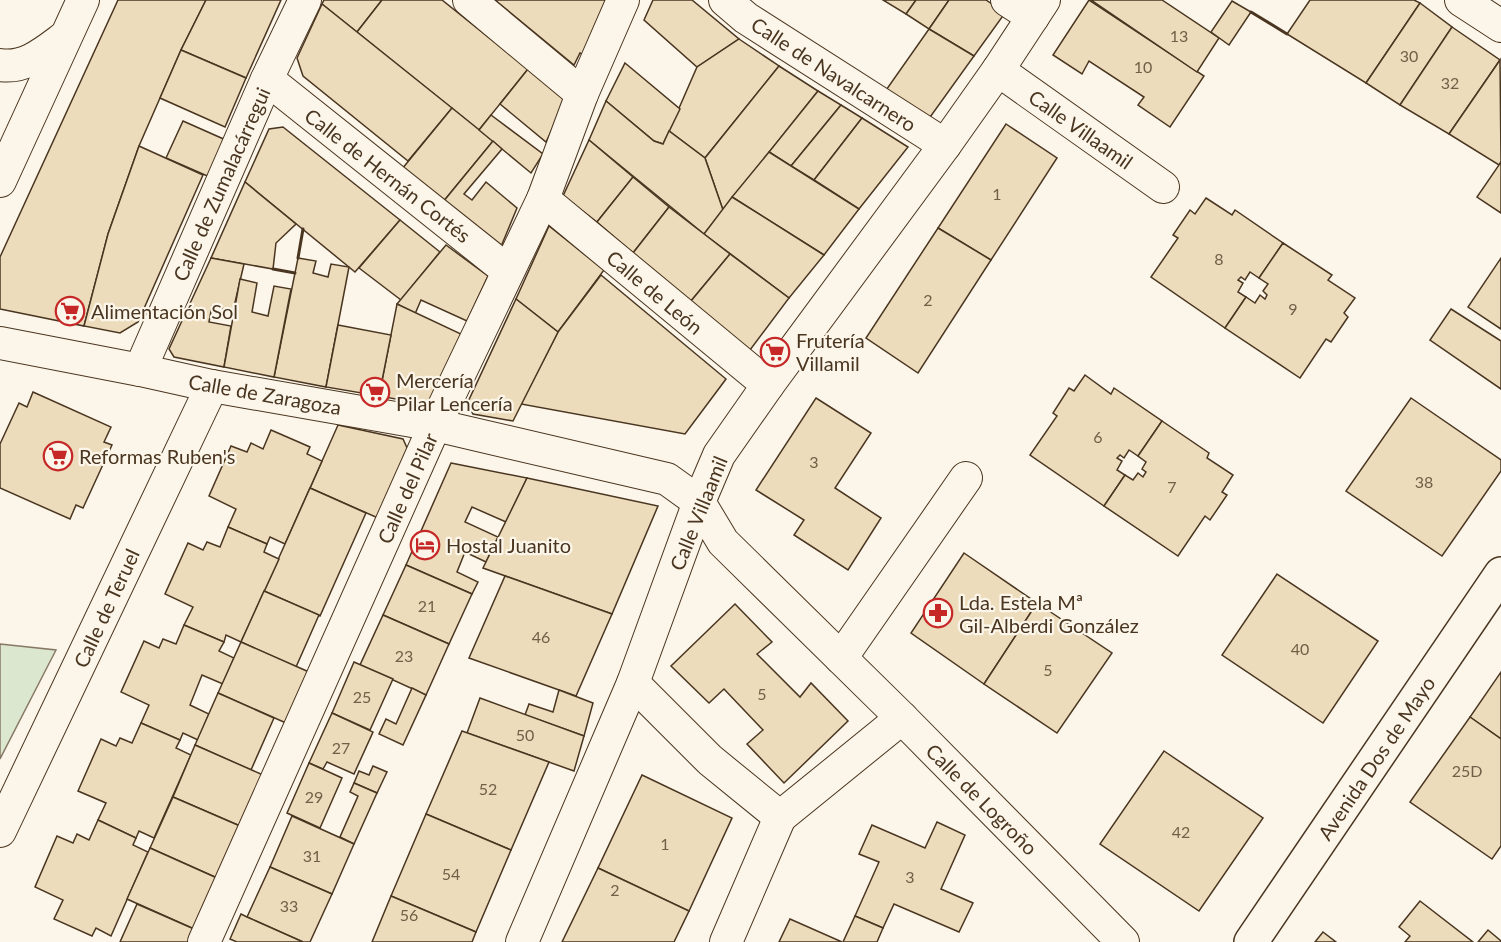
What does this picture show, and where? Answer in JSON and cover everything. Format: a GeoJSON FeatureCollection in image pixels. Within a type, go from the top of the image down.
{"type":"FeatureCollection","features":[{"type":"Feature","properties":{"kind":"street"},"geometry":{"type":"LineString","coordinates":[[0,181],[83,0]]}},
{"type":"Feature","properties":{"kind":"street","name":"Calle de Zumalacárregui"},"geometry":{"type":"LineString","coordinates":[[140,370],[267,80],[305,0]]}},
{"type":"Feature","properties":{"kind":"street"},"geometry":{"type":"LineString","coordinates":[[469,0],[582,94]]}},
{"type":"Feature","properties":{"kind":"street","name":"Calle del Pilar"},"geometry":{"type":"LineString","coordinates":[[204,942],[435,425],[543,199],[582,94],[623,0]]}},
{"type":"Feature","properties":{"kind":"street","name":"Calle de Navalcarnero"},"geometry":{"type":"LineString","coordinates":[[725,0],[746,18],[945,145]]}},
{"type":"Feature","properties":{"kind":"street"},"geometry":{"type":"LineString","coordinates":[[1461,0],[1501,26]]}},
{"type":"Feature","properties":{"kind":"street","name":"Calle Villaamil"},"geometry":{"type":"LineString","coordinates":[[522,942],[633,683],[699,502],[719,455],[998,70],[1028,6]]}},
{"type":"Feature","properties":{"kind":"street"},"geometry":{"type":"LineString","coordinates":[[0,64],[11,67],[38,57],[66,36]]}},
{"type":"Feature","properties":{"kind":"street","name":"Calle Villaamil"},"geometry":{"type":"LineString","coordinates":[[998,70],[1163,187]]}},
{"type":"Feature","properties":{"kind":"street","name":"Calle de Hernán Cortés"},"geometry":{"type":"LineString","coordinates":[[267,80],[508,270]]}},
{"type":"Feature","properties":{"kind":"street","name":"Calle de León"},"geometry":{"type":"LineString","coordinates":[[543,199],[768,385]]}},
{"type":"Feature","properties":{"kind":"street","name":"Calle de Zaragoza"},"geometry":{"type":"LineString","coordinates":[[0,343],[212,386],[435,425],[667,479],[699,502]]}},
{"type":"Feature","properties":{"kind":"street","name":"Calle de Teruel"},"geometry":{"type":"LineString","coordinates":[[0,831],[212,386]]}},
{"type":"Feature","properties":{"kind":"street"},"geometry":{"type":"LineString","coordinates":[[841,658],[966,478]]}},
{"type":"Feature","properties":{"kind":"street","name":"Calle de Logroño"},"geometry":{"type":"LineString","coordinates":[[699,502],[723,542],[902,718],[1123,942]]}},
{"type":"Feature","properties":{"kind":"street","name":"Avenida Dos de Mayo"},"geometry":{"type":"LineString","coordinates":[[1251,942],[1501,574]]}},
{"type":"Feature","properties":{"kind":"street"},"geometry":{"type":"LineString","coordinates":[[633,683],[710,760],[780,817]]}},
{"type":"Feature","properties":{"kind":"street"},"geometry":{"type":"LineString","coordinates":[[726,942],[780,817],[902,718]]}},
{"type":"Feature","properties":{"kind":"green space"},"geometry":{"type":"Polygon","coordinates":[[[0,644],[56,650],[0,759],[0,644]]]}},
{"type":"Feature","properties":{"kind":"building"},"geometry":{"type":"Polygon","coordinates":[[[118,0],[206,0],[181,50],[139,146],[108,234],[84,326],[0,309],[0,257],[118,0]]]}},
{"type":"Feature","properties":{"kind":"building"},"geometry":{"type":"Polygon","coordinates":[[[206,0],[281,0],[246,78],[181,50],[206,0]]]}},
{"type":"Feature","properties":{"kind":"building"},"geometry":{"type":"Polygon","coordinates":[[[324,0],[382,0],[357,32],[322,4],[324,0]]]}},
{"type":"Feature","properties":{"kind":"building"},"geometry":{"type":"Polygon","coordinates":[[[382,0],[442,0],[528,69],[479,130],[357,32],[382,0]]]}},
{"type":"Feature","properties":{"kind":"building"},"geometry":{"type":"Polygon","coordinates":[[[495,0],[607,0],[584,56],[580,53],[574,65],[495,0]]]}},
{"type":"Feature","properties":{"kind":"building"},"geometry":{"type":"Polygon","coordinates":[[[653,0],[692,0],[739,39],[697,67],[644,20],[653,0]]]}},
{"type":"Feature","properties":{"kind":"building"},"geometry":{"type":"Polygon","coordinates":[[[883,0],[916,0],[906,14],[883,0]]]}},
{"type":"Feature","properties":{"kind":"building"},"geometry":{"type":"Polygon","coordinates":[[[916,0],[949,0],[929,29],[906,14],[916,0]]]}},
{"type":"Feature","properties":{"kind":"building"},"geometry":{"type":"Polygon","coordinates":[[[949,0],[986,0],[1005,13],[974,56],[929,29],[949,0]]]}},
{"type":"Feature","properties":{"kind":"building"},"geometry":{"type":"Polygon","coordinates":[[[1089,0],[1204,76],[1170,127],[1138,105],[1144,97],[1089,61],[1082,74],[1053,55],[1089,0]]]}},
{"type":"Feature","properties":{"kind":"building"},"geometry":{"type":"Polygon","coordinates":[[[1091,0],[1162,0],[1219,38],[1197,72],[1091,0]]]}},
{"type":"Feature","properties":{"kind":"building"},"geometry":{"type":"Polygon","coordinates":[[[1310,0],[1414,0],[1420,3],[1366,83],[1287,34],[1310,0]]]}},
{"type":"Feature","properties":{"kind":"building"},"geometry":{"type":"Polygon","coordinates":[[[1232,1],[1251,12],[1229,45],[1211,32],[1232,1]]]}},
{"type":"Feature","properties":{"kind":"building"},"geometry":{"type":"Polygon","coordinates":[[[1420,3],[1452,27],[1400,105],[1366,83],[1420,3]]]}},
{"type":"Feature","properties":{"kind":"building"},"geometry":{"type":"Polygon","coordinates":[[[322,4],[452,108],[408,161],[303,76],[297,58],[322,4]]]}},
{"type":"Feature","properties":{"kind":"building"},"geometry":{"type":"Polygon","coordinates":[[[1452,27],[1500,60],[1449,134],[1400,105],[1452,27]]]}},
{"type":"Feature","properties":{"kind":"building"},"geometry":{"type":"Polygon","coordinates":[[[929,29],[974,56],[928,120],[884,93],[929,29]]]}},
{"type":"Feature","properties":{"kind":"building"},"geometry":{"type":"Polygon","coordinates":[[[739,39],[779,66],[705,158],[669,131],[697,67],[739,39]]]}},
{"type":"Feature","properties":{"kind":"building"},"geometry":{"type":"Polygon","coordinates":[[[181,50],[246,78],[225,127],[160,98],[181,50]]]}},
{"type":"Feature","properties":{"kind":"building"},"geometry":{"type":"Polygon","coordinates":[[[1500,60],[1501,162],[1499,165],[1449,134],[1500,60]]]}},
{"type":"Feature","properties":{"kind":"building"},"geometry":{"type":"Polygon","coordinates":[[[625,63],[680,109],[663,144],[654,141],[606,101],[625,63]]]}},
{"type":"Feature","properties":{"kind":"building"},"geometry":{"type":"Polygon","coordinates":[[[779,66],[818,91],[723,210],[705,158],[779,66]]]}},
{"type":"Feature","properties":{"kind":"building"},"geometry":{"type":"Polygon","coordinates":[[[528,69],[566,100],[546,142],[500,104],[528,69]]]}},
{"type":"Feature","properties":{"kind":"building"},"geometry":{"type":"Polygon","coordinates":[[[818,91],[841,105],[791,166],[769,152],[818,91]]]}},
{"type":"Feature","properties":{"kind":"building"},"geometry":{"type":"Polygon","coordinates":[[[606,101],[654,141],[663,144],[669,131],[705,158],[723,210],[704,234],[589,140],[606,101]]]}},
{"type":"Feature","properties":{"kind":"building"},"geometry":{"type":"Polygon","coordinates":[[[841,105],[862,118],[814,180],[791,166],[841,105]]]}},
{"type":"Feature","properties":{"kind":"building"},"geometry":{"type":"Polygon","coordinates":[[[452,108],[493,141],[443,202],[402,169],[452,108]]]}},
{"type":"Feature","properties":{"kind":"building"},"geometry":{"type":"Polygon","coordinates":[[[491,115],[543,154],[531,173],[479,130],[491,115]]]}},
{"type":"Feature","properties":{"kind":"building"},"geometry":{"type":"Polygon","coordinates":[[[862,118],[908,147],[859,209],[814,180],[862,118]]]}},
{"type":"Feature","properties":{"kind":"building"},"geometry":{"type":"Polygon","coordinates":[[[183,121],[228,141],[212,178],[166,158],[183,121]]]}},
{"type":"Feature","properties":{"kind":"building"},"geometry":{"type":"Polygon","coordinates":[[[1006,124],[1057,158],[991,260],[938,228],[1006,124]]]}},
{"type":"Feature","properties":{"kind":"building"},"geometry":{"type":"Polygon","coordinates":[[[283,127],[400,220],[355,272],[245,182],[269,129],[283,127]]]}},
{"type":"Feature","properties":{"kind":"building"},"geometry":{"type":"Polygon","coordinates":[[[589,140],[633,177],[597,222],[563,196],[589,140]]]}},
{"type":"Feature","properties":{"kind":"building"},"geometry":{"type":"Polygon","coordinates":[[[493,141],[502,149],[464,194],[472,200],[486,182],[517,208],[500,249],[443,202],[493,141]]]}},
{"type":"Feature","properties":{"kind":"building"},"geometry":{"type":"Polygon","coordinates":[[[139,146],[203,175],[138,322],[120,333],[84,326],[108,234],[139,146]]]}},
{"type":"Feature","properties":{"kind":"building"},"geometry":{"type":"Polygon","coordinates":[[[769,152],[859,209],[824,255],[732,197],[769,152]]]}},
{"type":"Feature","properties":{"kind":"building"},"geometry":{"type":"Polygon","coordinates":[[[1501,162],[1501,213],[1477,197],[1501,162]]]}},
{"type":"Feature","properties":{"kind":"building"},"geometry":{"type":"Polygon","coordinates":[[[633,177],[669,207],[633,253],[597,222],[633,177]]]}},
{"type":"Feature","properties":{"kind":"building"},"geometry":{"type":"Polygon","coordinates":[[[245,182],[296,224],[276,243],[273,269],[211,258],[245,182]]]}},
{"type":"Feature","properties":{"kind":"building"},"geometry":{"type":"Polygon","coordinates":[[[732,197],[824,255],[789,298],[704,234],[732,197]]]}},
{"type":"Feature","properties":{"kind":"building"},"geometry":{"type":"Polygon","coordinates":[[[1206,198],[1232,215],[1235,210],[1283,243],[1259,278],[1250,272],[1245,280],[1241,277],[1238,280],[1243,283],[1238,292],[1246,297],[1225,328],[1151,277],[1178,238],[1173,235],[1190,210],[1195,214],[1206,198]]]}},
{"type":"Feature","properties":{"kind":"building"},"geometry":{"type":"Polygon","coordinates":[[[669,207],[730,254],[691,301],[633,253],[669,207]]]}},
{"type":"Feature","properties":{"kind":"building"},"geometry":{"type":"Polygon","coordinates":[[[400,220],[440,252],[401,300],[359,268],[400,220]]]}},
{"type":"Feature","properties":{"kind":"building"},"geometry":{"type":"Polygon","coordinates":[[[549,226],[604,270],[558,332],[516,299],[549,226]]]}},
{"type":"Feature","properties":{"kind":"building"},"geometry":{"type":"Polygon","coordinates":[[[938,228],[991,260],[918,373],[866,338],[938,228]]]}},
{"type":"Feature","properties":{"kind":"building"},"geometry":{"type":"Polygon","coordinates":[[[1283,243],[1332,275],[1328,280],[1355,298],[1344,313],[1348,317],[1331,342],[1326,339],[1300,378],[1225,328],[1246,297],[1255,303],[1260,295],[1265,299],[1267,295],[1263,291],[1268,284],[1259,278],[1283,243]]]}},
{"type":"Feature","properties":{"kind":"building"},"geometry":{"type":"Polygon","coordinates":[[[446,245],[488,276],[467,321],[421,300],[415,314],[397,304],[446,245]]]}},
{"type":"Feature","properties":{"kind":"building"},"geometry":{"type":"Polygon","coordinates":[[[730,254],[789,298],[750,350],[691,301],[730,254]]]}},
{"type":"Feature","properties":{"kind":"building"},"geometry":{"type":"Polygon","coordinates":[[[211,258],[244,264],[233,311],[212,306],[209,322],[231,326],[224,367],[174,357],[169,349],[211,258]]]}},
{"type":"Feature","properties":{"kind":"building"},"geometry":{"type":"Polygon","coordinates":[[[298,258],[316,261],[313,273],[328,277],[331,264],[349,267],[326,387],[274,377],[298,258]]]}},
{"type":"Feature","properties":{"kind":"building"},"geometry":{"type":"Polygon","coordinates":[[[1501,258],[1501,329],[1468,307],[1501,258]]]}},
{"type":"Feature","properties":{"kind":"building"},"geometry":{"type":"Polygon","coordinates":[[[601,275],[726,379],[685,434],[521,404],[558,332],[601,275]]]}},
{"type":"Feature","properties":{"kind":"building"},"geometry":{"type":"Polygon","coordinates":[[[240,279],[257,283],[252,312],[268,316],[274,286],[291,289],[274,377],[224,367],[240,279]]]}},
{"type":"Feature","properties":{"kind":"building"},"geometry":{"type":"Polygon","coordinates":[[[516,299],[558,332],[513,421],[473,414],[467,404],[516,299]]]}},
{"type":"Feature","properties":{"kind":"building"},"geometry":{"type":"Polygon","coordinates":[[[397,304],[461,334],[429,405],[379,396],[397,304]]]}},
{"type":"Feature","properties":{"kind":"building"},"geometry":{"type":"Polygon","coordinates":[[[1451,309],[1501,341],[1501,389],[1430,340],[1451,309]]]}},
{"type":"Feature","properties":{"kind":"building"},"geometry":{"type":"Polygon","coordinates":[[[338,325],[391,335],[379,396],[326,387],[338,325]]]}},
{"type":"Feature","properties":{"kind":"building"},"geometry":{"type":"Polygon","coordinates":[[[1085,375],[1111,394],[1114,388],[1162,421],[1138,456],[1129,450],[1124,458],[1120,455],[1117,458],[1122,461],[1117,470],[1125,475],[1104,506],[1030,455],[1057,416],[1053,413],[1069,388],[1074,391],[1085,375]]]}},
{"type":"Feature","properties":{"kind":"building"},"geometry":{"type":"Polygon","coordinates":[[[33,392],[111,427],[104,442],[112,445],[83,508],[76,505],[70,519],[0,488],[0,444],[19,403],[27,407],[33,392]]]}},
{"type":"Feature","properties":{"kind":"building"},"geometry":{"type":"Polygon","coordinates":[[[816,398],[871,433],[835,488],[881,518],[848,570],[794,535],[804,520],[756,490],[816,398]]]}},
{"type":"Feature","properties":{"kind":"building"},"geometry":{"type":"Polygon","coordinates":[[[1411,398],[1501,460],[1501,471],[1442,556],[1346,491],[1411,398]]]}},
{"type":"Feature","properties":{"kind":"building"},"geometry":{"type":"Polygon","coordinates":[[[1162,421],[1209,453],[1207,458],[1233,475],[1222,492],[1227,495],[1210,520],[1205,516],[1178,556],[1104,506],[1125,475],[1133,480],[1138,473],[1143,477],[1146,472],[1142,469],[1146,462],[1138,456],[1162,421]]]}},
{"type":"Feature","properties":{"kind":"building"},"geometry":{"type":"Polygon","coordinates":[[[338,425],[403,439],[408,450],[378,518],[310,488],[338,425]]]}},
{"type":"Feature","properties":{"kind":"building"},"geometry":{"type":"Polygon","coordinates":[[[271,430],[310,447],[307,454],[322,461],[285,544],[270,537],[267,544],[228,527],[236,509],[209,496],[231,446],[247,452],[251,443],[263,449],[271,430]]]}},
{"type":"Feature","properties":{"kind":"building"},"geometry":{"type":"Polygon","coordinates":[[[451,463],[527,478],[506,522],[472,507],[465,522],[498,537],[486,562],[465,552],[457,572],[478,582],[472,594],[406,565],[451,463]]]}},
{"type":"Feature","properties":{"kind":"building"},"geometry":{"type":"Polygon","coordinates":[[[527,478],[658,506],[612,614],[483,568],[527,478]]]}},
{"type":"Feature","properties":{"kind":"building"},"geometry":{"type":"Polygon","coordinates":[[[310,488],[366,513],[320,616],[264,591],[310,488]]]}},
{"type":"Feature","properties":{"kind":"building"},"geometry":{"type":"Polygon","coordinates":[[[228,527],[267,544],[264,552],[279,559],[241,642],[226,635],[224,642],[184,625],[193,607],[165,594],[188,543],[203,550],[207,542],[220,547],[228,527]]]}},
{"type":"Feature","properties":{"kind":"building"},"geometry":{"type":"Polygon","coordinates":[[[964,553],[1037,603],[984,684],[911,633],[964,553]]]}},
{"type":"Feature","properties":{"kind":"building"},"geometry":{"type":"Polygon","coordinates":[[[406,565],[472,594],[449,644],[383,615],[406,565]]]}},
{"type":"Feature","properties":{"kind":"building"},"geometry":{"type":"Polygon","coordinates":[[[1277,574],[1378,641],[1323,723],[1222,655],[1277,574]]]}},
{"type":"Feature","properties":{"kind":"building"},"geometry":{"type":"Polygon","coordinates":[[[505,576],[612,614],[576,696],[469,658],[505,576]]]}},
{"type":"Feature","properties":{"kind":"building"},"geometry":{"type":"Polygon","coordinates":[[[264,591],[319,615],[296,667],[241,642],[264,591]]]}},
{"type":"Feature","properties":{"kind":"building"},"geometry":{"type":"Polygon","coordinates":[[[1037,603],[1112,653],[1057,733],[984,684],[1037,603]]]}},
{"type":"Feature","properties":{"kind":"building"},"geometry":{"type":"Polygon","coordinates":[[[735,604],[772,642],[757,654],[800,697],[811,683],[848,721],[784,783],[747,744],[763,730],[724,689],[709,703],[671,666],[735,604]]]}},
{"type":"Feature","properties":{"kind":"building"},"geometry":{"type":"Polygon","coordinates":[[[383,615],[449,644],[426,695],[360,665],[383,615]]]}},
{"type":"Feature","properties":{"kind":"building"},"geometry":{"type":"Polygon","coordinates":[[[184,625],[224,642],[219,651],[234,658],[223,684],[202,675],[190,705],[209,714],[198,740],[183,733],[180,740],[141,723],[149,705],[121,692],[144,641],[159,648],[163,639],[176,644],[184,625]]]}},
{"type":"Feature","properties":{"kind":"building"},"geometry":{"type":"Polygon","coordinates":[[[241,642],[309,672],[286,723],[218,693],[241,642]]]}},
{"type":"Feature","properties":{"kind":"building"},"geometry":{"type":"Polygon","coordinates":[[[354,662],[393,679],[370,730],[332,713],[354,662]]]}},
{"type":"Feature","properties":{"kind":"building"},"geometry":{"type":"Polygon","coordinates":[[[1501,672],[1501,739],[1470,717],[1501,672]]]}},
{"type":"Feature","properties":{"kind":"building"},"geometry":{"type":"Polygon","coordinates":[[[412,688],[426,695],[403,745],[379,734],[386,719],[396,724],[412,688]]]}},
{"type":"Feature","properties":{"kind":"building"},"geometry":{"type":"Polygon","coordinates":[[[559,690],[593,703],[584,736],[525,715],[529,704],[553,712],[559,690]]]}},
{"type":"Feature","properties":{"kind":"building"},"geometry":{"type":"Polygon","coordinates":[[[218,693],[274,718],[251,770],[195,745],[218,693]]]}},
{"type":"Feature","properties":{"kind":"building"},"geometry":{"type":"Polygon","coordinates":[[[480,698],[584,736],[574,771],[467,733],[480,698]]]}},
{"type":"Feature","properties":{"kind":"building"},"geometry":{"type":"Polygon","coordinates":[[[332,713],[373,732],[354,774],[327,762],[323,769],[309,763],[332,713]]]}},
{"type":"Feature","properties":{"kind":"building"},"geometry":{"type":"Polygon","coordinates":[[[1470,717],[1501,739],[1501,846],[1492,859],[1410,802],[1470,717]]]}},
{"type":"Feature","properties":{"kind":"building"},"geometry":{"type":"Polygon","coordinates":[[[141,723],[180,740],[176,748],[191,755],[154,838],[139,831],[136,838],[98,820],[106,803],[78,791],[101,739],[116,746],[120,738],[132,743],[141,723]]]}},
{"type":"Feature","properties":{"kind":"building"},"geometry":{"type":"Polygon","coordinates":[[[462,731],[549,762],[511,850],[426,814],[462,731]]]}},
{"type":"Feature","properties":{"kind":"building"},"geometry":{"type":"Polygon","coordinates":[[[195,745],[263,775],[240,826],[173,797],[195,745]]]}},
{"type":"Feature","properties":{"kind":"building"},"geometry":{"type":"Polygon","coordinates":[[[1164,751],[1263,818],[1199,911],[1100,844],[1164,751]]]}},
{"type":"Feature","properties":{"kind":"building"},"geometry":{"type":"Polygon","coordinates":[[[309,763],[342,778],[320,828],[287,813],[309,763]]]}},
{"type":"Feature","properties":{"kind":"building"},"geometry":{"type":"Polygon","coordinates":[[[373,766],[387,772],[377,793],[354,783],[359,771],[369,775],[373,766]]]}},
{"type":"Feature","properties":{"kind":"building"},"geometry":{"type":"Polygon","coordinates":[[[642,775],[732,818],[689,911],[598,868],[642,775]]]}},
{"type":"Feature","properties":{"kind":"building"},"geometry":{"type":"Polygon","coordinates":[[[354,783],[377,793],[354,844],[340,837],[358,796],[350,792],[354,783]]]}},
{"type":"Feature","properties":{"kind":"building"},"geometry":{"type":"Polygon","coordinates":[[[173,797],[240,826],[217,878],[150,848],[173,797]]]}},
{"type":"Feature","properties":{"kind":"building"},"geometry":{"type":"Polygon","coordinates":[[[426,814],[511,850],[476,932],[391,896],[426,814]]]}},
{"type":"Feature","properties":{"kind":"building"},"geometry":{"type":"Polygon","coordinates":[[[292,816],[354,844],[332,894],[270,867],[292,816]]]}},
{"type":"Feature","properties":{"kind":"building"},"geometry":{"type":"Polygon","coordinates":[[[98,820],[136,838],[133,845],[148,852],[111,936],[96,928],[92,936],[54,919],[63,900],[35,887],[57,836],[73,843],[77,834],[89,840],[98,820]]]}},
{"type":"Feature","properties":{"kind":"building"},"geometry":{"type":"Polygon","coordinates":[[[937,822],[965,835],[941,889],[973,903],[959,932],[894,904],[883,928],[855,916],[879,862],[859,854],[872,825],[925,848],[937,822]]]}},
{"type":"Feature","properties":{"kind":"building"},"geometry":{"type":"Polygon","coordinates":[[[150,848],[217,878],[194,929],[127,899],[150,848]]]}},
{"type":"Feature","properties":{"kind":"building"},"geometry":{"type":"Polygon","coordinates":[[[270,867],[332,894],[310,942],[303,942],[247,917],[270,867]]]}},
{"type":"Feature","properties":{"kind":"building"},"geometry":{"type":"Polygon","coordinates":[[[598,868],[689,911],[674,942],[562,942],[598,868]]]}},
{"type":"Feature","properties":{"kind":"building"},"geometry":{"type":"Polygon","coordinates":[[[391,896],[476,932],[472,942],[372,942],[391,896]]]}},
{"type":"Feature","properties":{"kind":"building"},"geometry":{"type":"Polygon","coordinates":[[[1420,901],[1473,942],[1405,942],[1410,936],[1399,927],[1420,901]]]}},
{"type":"Feature","properties":{"kind":"building"},"geometry":{"type":"Polygon","coordinates":[[[137,904],[194,929],[188,942],[120,942],[137,904]]]}},
{"type":"Feature","properties":{"kind":"building"},"geometry":{"type":"Polygon","coordinates":[[[241,914],[303,942],[237,942],[230,939],[241,914]]]}},
{"type":"Feature","properties":{"kind":"building"},"geometry":{"type":"Polygon","coordinates":[[[855,916],[883,928],[877,942],[843,942],[855,916]]]}},
{"type":"Feature","properties":{"kind":"building"},"geometry":{"type":"Polygon","coordinates":[[[790,919],[842,942],[779,942],[790,919]]]}},
{"type":"Feature","properties":{"kind":"building"},"geometry":{"type":"Polygon","coordinates":[[[1488,930],[1501,941],[1501,942],[1478,942],[1488,930]]]}},
{"type":"Feature","properties":{"kind":"building"},"geometry":{"type":"Polygon","coordinates":[[[1323,932],[1336,942],[1315,942],[1323,932]]]}},
{"type":"Feature","properties":{"kind":"wall"},"geometry":{"type":"LineString","coordinates":[[1251,12],[1287,34]]}},
{"type":"Feature","properties":{"kind":"wall"},"geometry":{"type":"LineString","coordinates":[[298,258],[303,229]]}},
{"type":"Feature","properties":{"kind":"wall"},"geometry":{"type":"LineString","coordinates":[[273,269],[295,273]]}},
{"type":"Feature","properties":{"kind":"place","name":"Alimentación Sol"},"geometry":{"type":"Point","coordinates":[70,311]}},
{"type":"Feature","properties":{"kind":"place","name":"Frutería Villamil"},"geometry":{"type":"Point","coordinates":[775,352]}},
{"type":"Feature","properties":{"kind":"place","name":"Mercería Pilar Lencería"},"geometry":{"type":"Point","coordinates":[375,392]}},
{"type":"Feature","properties":{"kind":"place","name":"Reformas Ruben's"},"geometry":{"type":"Point","coordinates":[58,456]}},
{"type":"Feature","properties":{"kind":"place","name":"Hostal Juanito"},"geometry":{"type":"Point","coordinates":[425,545]}},
{"type":"Feature","properties":{"kind":"place","name":"Lda. Estela Mª Gil-Alberdi González"},"geometry":{"type":"Point","coordinates":[938,613]}}]}
